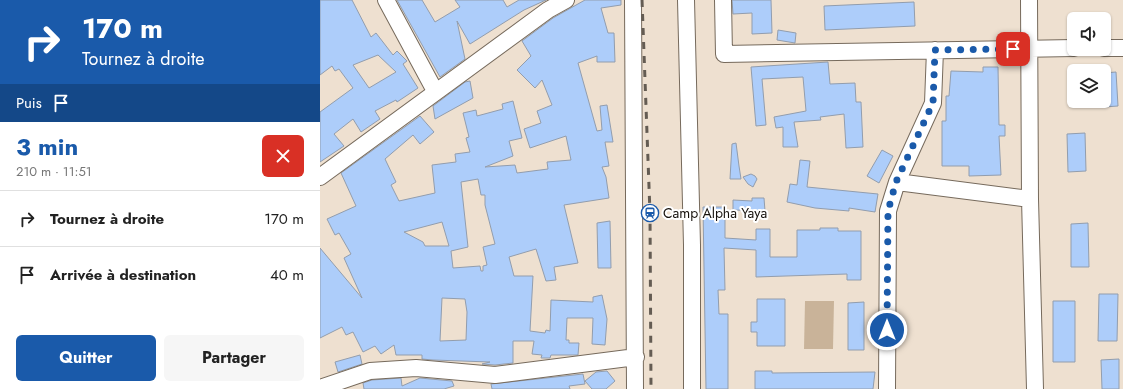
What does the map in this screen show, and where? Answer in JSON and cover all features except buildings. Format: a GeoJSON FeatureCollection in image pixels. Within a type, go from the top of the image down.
{"type":"FeatureCollection","features":[{"type":"Feature","properties":{"kind":"street"},"geometry":{"type":"LineString","coordinates":[[386,0],[435,91]]}},
{"type":"Feature","properties":{"kind":"street"},"geometry":{"type":"LineString","coordinates":[[320,177],[435,91],[548,10],[566,0]]}},
{"type":"Feature","properties":{"kind":"street"},"geometry":{"type":"LineString","coordinates":[[633,0],[635,389]]}},
{"type":"Feature","properties":{"kind":"street"},"geometry":{"type":"LineString","coordinates":[[686,0],[692,244],[692,389]]}},
{"type":"Feature","properties":{"kind":"street"},"geometry":{"type":"LineString","coordinates":[[723,0],[724,54],[1067,48]]}},
{"type":"Feature","properties":{"kind":"street"},"geometry":{"type":"LineString","coordinates":[[1029,0],[1030,199],[1036,389]]}},
{"type":"Feature","properties":{"kind":"street"},"geometry":{"type":"LineString","coordinates":[[1111,48],[1123,48]]}},
{"type":"Feature","properties":{"kind":"street"},"geometry":{"type":"LineString","coordinates":[[887,389],[888,211],[896,182],[933,103],[935,50]]}},
{"type":"Feature","properties":{"kind":"street"},"geometry":{"type":"LineString","coordinates":[[896,182],[1030,199]]}},
{"type":"Feature","properties":{"kind":"street"},"geometry":{"type":"LineString","coordinates":[[320,388],[370,371],[416,368],[495,375],[636,357]]}},
{"type":"Feature","properties":{"kind":"shaded area"},"geometry":{"type":"Polygon","coordinates":[[[805,301],[834,301],[833,349],[804,349],[805,301]]]}},
{"type":"Feature","properties":{"kind":"railway"},"geometry":{"type":"LineString","coordinates":[[642,0],[650,213],[651,389]]}},
{"type":"Feature","properties":{"kind":"place","name":"Camp Alpha Yaya"},"geometry":{"type":"Point","coordinates":[650,213]}},
{"type":"Feature","properties":{"kind":"route"},"geometry":{"type":"LineString","coordinates":[[887,330],[888,211],[896,182],[933,103],[935,50],[1013,49]]}}]}
